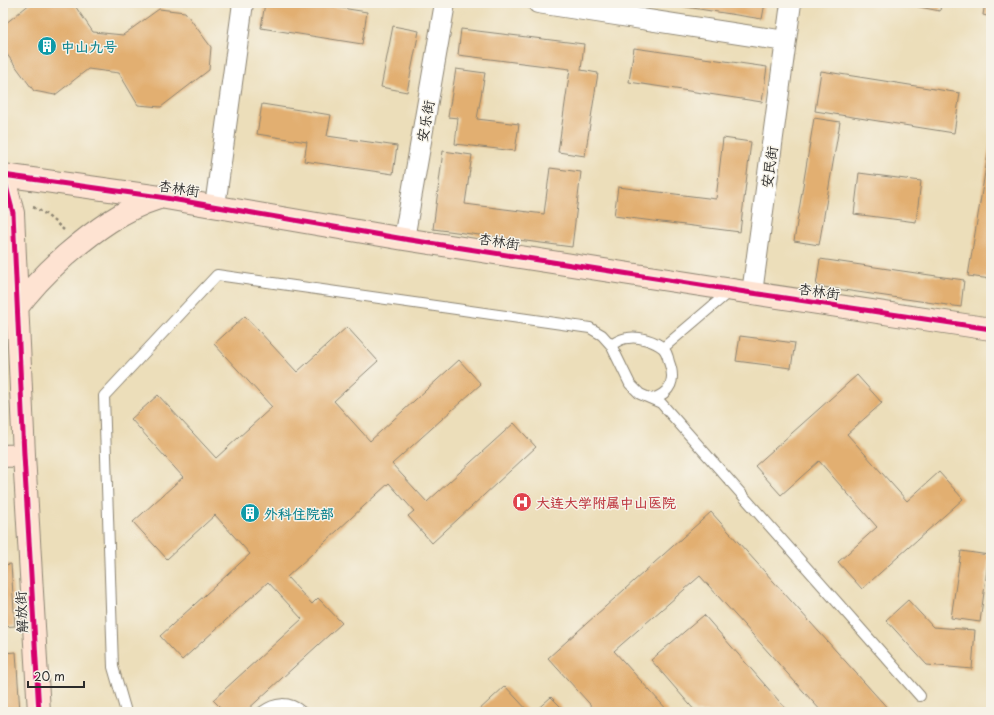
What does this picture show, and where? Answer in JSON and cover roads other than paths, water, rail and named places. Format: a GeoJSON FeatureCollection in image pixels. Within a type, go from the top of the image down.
{"type":"FeatureCollection","features":[{"type":"Feature","properties":{"kind":"street"},"geometry":{"type":"LineString","coordinates":[[215,206],[243,3]]}},
{"type":"Feature","properties":{"kind":"street"},"geometry":{"type":"LineString","coordinates":[[538,3],[786,41]]}},
{"type":"Feature","properties":{"kind":"street","name":"安民街"},"geometry":{"type":"LineString","coordinates":[[742,291],[786,41],[791,3]]}},
{"type":"Feature","properties":{"kind":"street","name":"安乐街"},"geometry":{"type":"LineString","coordinates":[[404,239],[440,4]]}},
{"type":"Feature","properties":{"kind":"street","name":"杏林街"},"geometry":{"type":"LineString","coordinates":[[3,175],[160,197],[404,239],[991,329]]}},
{"type":"Feature","properties":{"kind":"street","name":"解放街"},"geometry":{"type":"LineString","coordinates":[[3,175],[13,213],[9,255],[16,309],[13,456],[40,712]]}},
{"type":"Feature","properties":{"kind":"street"},"geometry":{"type":"LineString","coordinates":[[16,309],[28,292],[40,279],[78,245],[106,223],[141,203],[160,197]]}},
{"type":"Feature","properties":{"kind":"lane"},"geometry":{"type":"LineString","coordinates":[[126,712],[113,667],[104,396],[217,275],[590,328],[602,335],[611,345],[630,384],[640,394],[661,403],[920,696]]}},
{"type":"Feature","properties":{"kind":"lane"},"geometry":{"type":"LineString","coordinates":[[663,348],[742,291]]}},
{"type":"Feature","properties":{"kind":"lane"},"geometry":{"type":"LineString","coordinates":[[611,345],[617,341],[635,338],[657,344],[663,348],[673,372],[669,390],[660,397],[652,399]]}},
{"type":"Feature","properties":{"kind":"lane"},"geometry":{"type":"LineString","coordinates":[[262,712],[269,707],[278,704],[288,704],[302,712]]}},
{"type":"Feature","properties":{"kind":"place","name":"中山九号"},"geometry":{"type":"Point","coordinates":[47,46]}},
{"type":"Feature","properties":{"kind":"place","name":"大连大学附属中山医院"},"geometry":{"type":"Point","coordinates":[522,502]}},
{"type":"Feature","properties":{"kind":"place","name":"外科住院部"},"geometry":{"type":"Point","coordinates":[250,513]}}]}
